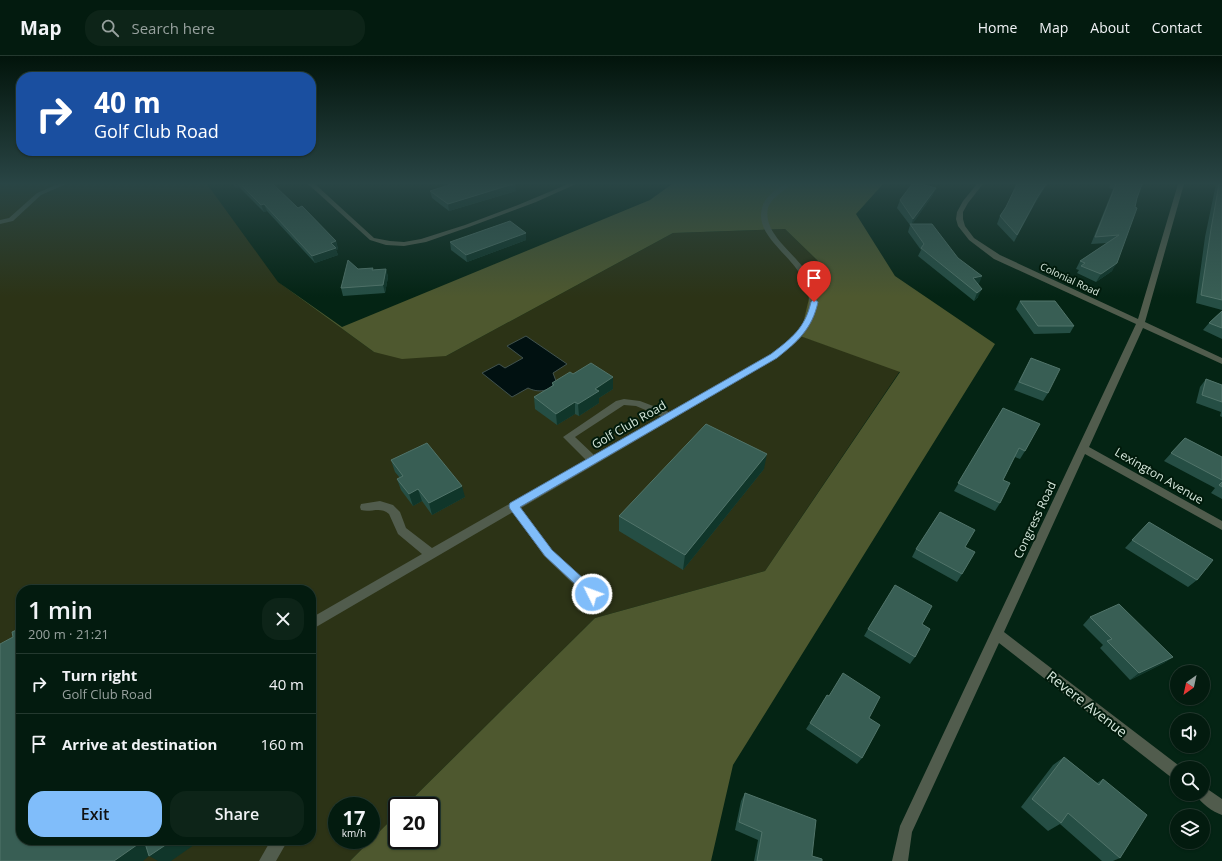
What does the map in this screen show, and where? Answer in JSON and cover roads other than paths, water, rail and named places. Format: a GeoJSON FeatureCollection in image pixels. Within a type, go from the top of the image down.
{"type":"FeatureCollection","features":[{"type":"Feature","properties":{"kind":"street"},"geometry":{"type":"LineString","coordinates":[[353,222],[372,239],[382,243],[394,244],[418,242],[480,222]]}},
{"type":"Feature","properties":{"kind":"street","name":"Golf Club Road"},"geometry":{"type":"LineString","coordinates":[[316,621],[774,356],[791,342],[804,328],[811,314],[814,302],[813,289],[808,277],[769,232],[764,222]]}},
{"type":"Feature","properties":{"kind":"street","name":"Colonial Road"},"geometry":{"type":"LineString","coordinates":[[960,222],[963,230],[970,238],[997,257],[1222,361]]}},
{"type":"Feature","properties":{"kind":"street","name":"Congress Road"},"geometry":{"type":"LineString","coordinates":[[900,861],[905,831],[1141,323],[1170,222]]}},
{"type":"Feature","properties":{"kind":"street"},"geometry":{"type":"LineString","coordinates":[[593,460],[568,437],[619,403],[625,401],[633,402],[670,416]]}},
{"type":"Feature","properties":{"kind":"street","name":"Lexington Avenue"},"geometry":{"type":"LineString","coordinates":[[1083,448],[1222,526]]}},
{"type":"Feature","properties":{"kind":"street"},"geometry":{"type":"LineString","coordinates":[[365,507],[377,504],[386,505],[398,517],[401,531],[424,547],[430,554]]}},
{"type":"Feature","properties":{"kind":"street"},"geometry":{"type":"LineString","coordinates":[[514,506],[548,553],[592,594]]}},
{"type":"Feature","properties":{"kind":"street","name":"Revere Avenue"},"geometry":{"type":"LineString","coordinates":[[996,634],[1170,768]]}},
{"type":"Feature","properties":{"kind":"street"},"geometry":{"type":"LineString","coordinates":[[1210,799],[1222,808]]}},
{"type":"Feature","properties":{"kind":"street"},"geometry":{"type":"LineString","coordinates":[[267,861],[277,845]]}}]}
